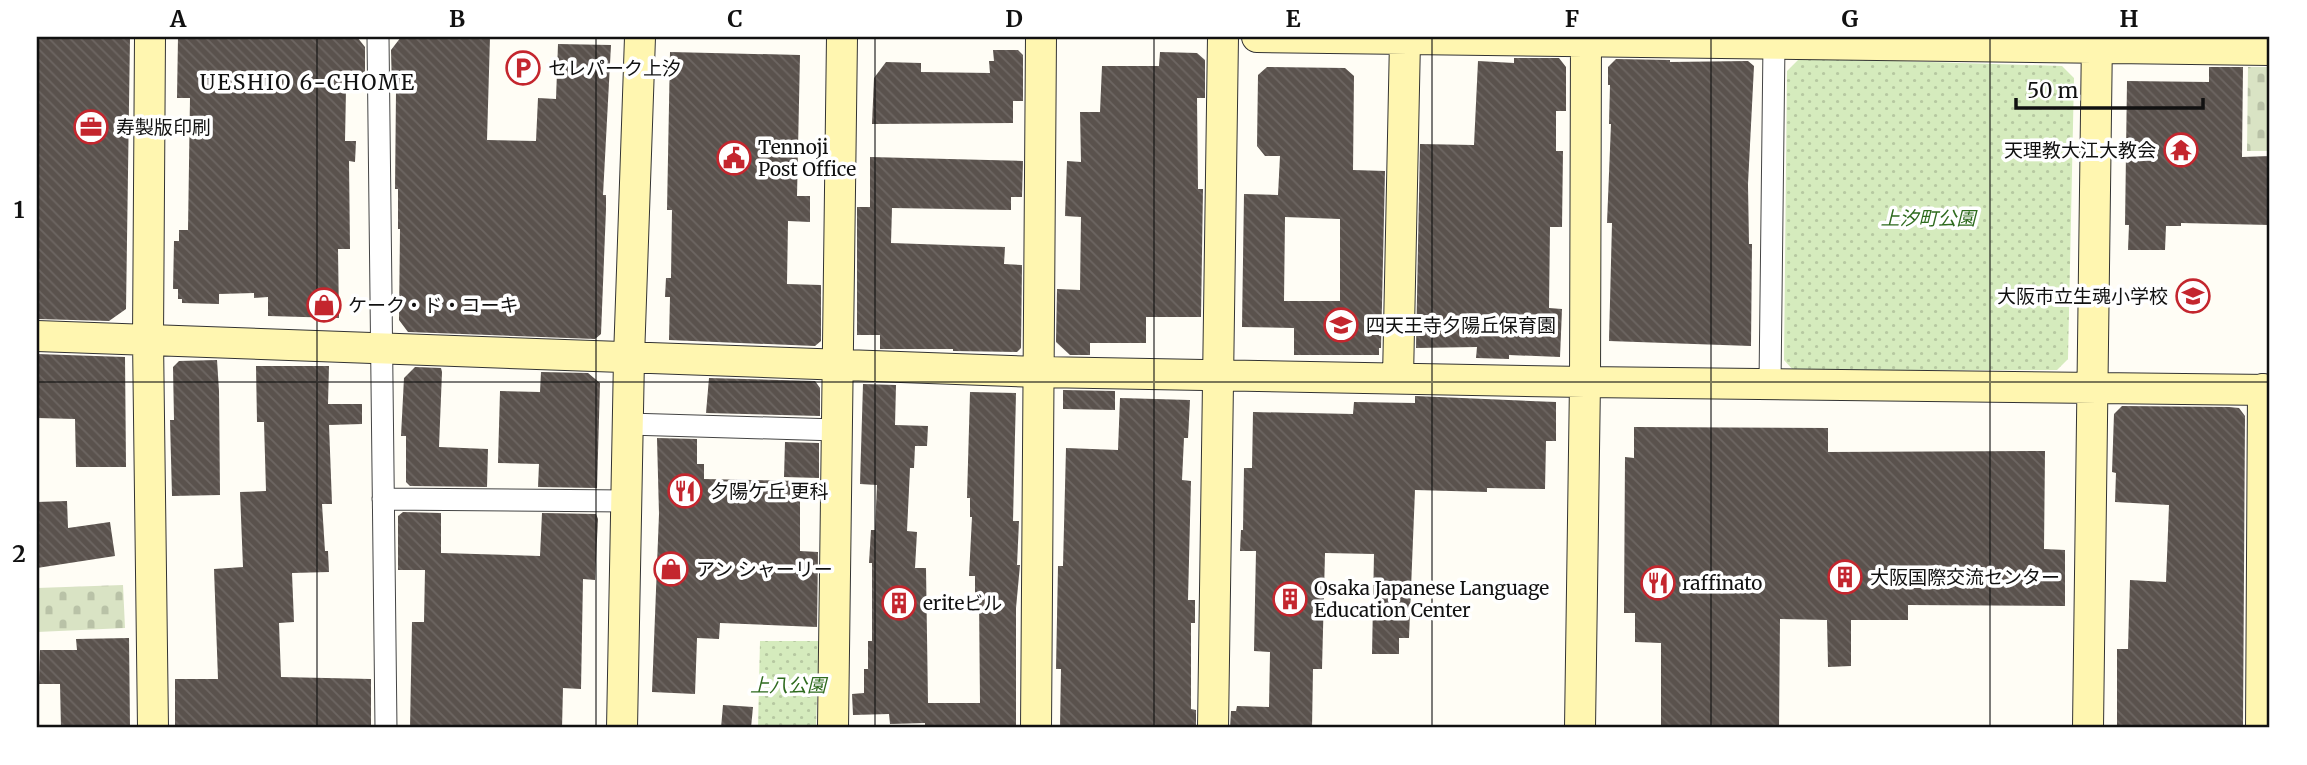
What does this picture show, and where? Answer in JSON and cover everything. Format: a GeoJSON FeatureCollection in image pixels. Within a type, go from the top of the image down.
{"type":"FeatureCollection","features":[{"type":"Feature","properties":{"kind":"street"},"geometry":{"type":"LineString","coordinates":[[150,37],[148,339],[153,728]]}},
{"type":"Feature","properties":{"kind":"street"},"geometry":{"type":"LineString","coordinates":[[378,37],[386,728]]}},
{"type":"Feature","properties":{"kind":"street"},"geometry":{"type":"LineString","coordinates":[[622,728],[629,358],[640,37]]}},
{"type":"Feature","properties":{"kind":"street"},"geometry":{"type":"LineString","coordinates":[[833,728],[842,37]]}},
{"type":"Feature","properties":{"kind":"street"},"geometry":{"type":"LineString","coordinates":[[1036,728],[1041,37]]}},
{"type":"Feature","properties":{"kind":"street"},"geometry":{"type":"LineString","coordinates":[[1213,728],[1223,37]]}},
{"type":"Feature","properties":{"kind":"street"},"geometry":{"type":"LineString","coordinates":[[1257,37],[1405,40],[1586,38],[1773,43],[2097,42],[2270,50]]}},
{"type":"Feature","properties":{"kind":"street"},"geometry":{"type":"LineString","coordinates":[[1580,728],[1586,38]]}},
{"type":"Feature","properties":{"kind":"street"},"geometry":{"type":"LineString","coordinates":[[1398,378],[1405,40]]}},
{"type":"Feature","properties":{"kind":"street"},"geometry":{"type":"LineString","coordinates":[[2088,728],[2097,42]]}},
{"type":"Feature","properties":{"kind":"street"},"geometry":{"type":"LineString","coordinates":[[1770,384],[1773,43]]}},
{"type":"Feature","properties":{"kind":"street"},"geometry":{"type":"LineString","coordinates":[[37,336],[1040,372],[2267,390],[2266,630],[2261,728]]}},
{"type":"Feature","properties":{"kind":"street"},"geometry":{"type":"LineString","coordinates":[[628,424],[837,430]]}},
{"type":"Feature","properties":{"kind":"street"},"geometry":{"type":"LineString","coordinates":[[383,499],[627,501]]}},
{"type":"Feature","properties":{"kind":"green space","name":"上汐町公園"},"geometry":{"type":"Polygon","coordinates":[[[1800,58],[2062,66],[2074,78],[2068,359],[2057,370],[1794,371],[1784,360],[1787,71],[1800,58]]]}},
{"type":"Feature","properties":{"kind":"green space"},"geometry":{"type":"Polygon","coordinates":[[[2248,67],[2270,67],[2269,151],[2247,151],[2248,67]]]}},
{"type":"Feature","properties":{"kind":"green space"},"geometry":{"type":"Polygon","coordinates":[[[123,585],[125,628],[37,632],[37,588],[123,585]]]}},
{"type":"Feature","properties":{"kind":"green space","name":"上八公園"},"geometry":{"type":"Polygon","coordinates":[[[760,641],[819,641],[816,728],[758,728],[760,641]]]}},
{"type":"Feature","properties":{"kind":"building"},"geometry":{"type":"Polygon","coordinates":[[[37,37],[130,37],[126,309],[109,321],[37,319],[37,37]]]}},
{"type":"Feature","properties":{"kind":"building"},"geometry":{"type":"Polygon","coordinates":[[[178,37],[357,37],[365,47],[365,90],[346,89],[345,141],[356,141],[355,162],[349,161],[350,249],[338,249],[339,318],[268,316],[268,297],[254,298],[254,293],[219,294],[219,304],[182,303],[182,299],[178,299],[178,289],[173,289],[174,241],[179,241],[179,230],[188,230],[190,98],[177,98],[178,37]]]}},
{"type":"Feature","properties":{"kind":"building"},"geometry":{"type":"Polygon","coordinates":[[[401,37],[490,37],[487,140],[536,141],[538,98],[556,99],[558,44],[611,45],[603,195],[606,195],[606,209],[601,334],[595,339],[408,332],[399,320],[400,229],[398,189],[395,189],[396,92],[392,91],[391,50],[401,37]]]}},
{"type":"Feature","properties":{"kind":"building"},"geometry":{"type":"Polygon","coordinates":[[[993,50],[1018,50],[1023,55],[1023,101],[1013,101],[1013,123],[872,124],[874,78],[886,62],[921,63],[921,72],[990,73],[989,61],[994,61],[993,50]]]}},
{"type":"Feature","properties":{"kind":"building"},"geometry":{"type":"Polygon","coordinates":[[[670,52],[800,55],[797,196],[810,196],[810,222],[788,221],[787,284],[821,285],[821,341],[815,346],[669,340],[670,297],[665,297],[666,278],[671,278],[672,210],[667,210],[670,52]]]}},
{"type":"Feature","properties":{"kind":"building"},"geometry":{"type":"Polygon","coordinates":[[[1160,52],[1197,53],[1205,60],[1205,98],[1197,98],[1198,189],[1203,189],[1201,317],[1146,317],[1146,343],[1090,343],[1090,355],[1070,355],[1056,342],[1057,289],[1080,290],[1081,217],[1065,216],[1067,161],[1081,162],[1080,112],[1100,112],[1102,66],[1159,66],[1160,52]]]}},
{"type":"Feature","properties":{"kind":"building"},"geometry":{"type":"Polygon","coordinates":[[[1514,58],[1559,58],[1566,67],[1566,111],[1556,111],[1556,151],[1563,151],[1562,227],[1550,227],[1549,308],[1562,309],[1560,357],[1509,355],[1509,359],[1476,358],[1477,347],[1416,348],[1420,144],[1474,145],[1478,61],[1514,63],[1514,58]]]}},
{"type":"Feature","properties":{"kind":"building"},"geometry":{"type":"Polygon","coordinates":[[[1616,59],[1670,62],[1748,61],[1754,66],[1748,184],[1749,244],[1752,244],[1751,346],[1609,341],[1612,223],[1607,223],[1611,124],[1608,67],[1616,59]]]}},
{"type":"Feature","properties":{"kind":"building"},"geometry":{"type":"Polygon","coordinates":[[[1267,67],[1345,68],[1354,76],[1353,170],[1385,171],[1379,355],[1294,355],[1294,328],[1242,327],[1244,194],[1278,195],[1280,156],[1265,156],[1257,146],[1258,75],[1267,67]],[[1285,217],[1284,301],[1340,301],[1340,219],[1285,217]]]}},
{"type":"Feature","properties":{"kind":"building","name":"天理教大江大教会"},"geometry":{"type":"Polygon","coordinates":[[[2209,67],[2243,67],[2242,157],[2270,156],[2270,225],[2181,223],[2181,226],[2166,226],[2165,250],[2128,250],[2129,225],[2125,225],[2127,81],[2209,82],[2209,67]]]}},
{"type":"Feature","properties":{"kind":"building"},"geometry":{"type":"Polygon","coordinates":[[[870,157],[1023,161],[1022,197],[1011,197],[1011,210],[892,208],[891,243],[1005,247],[1004,264],[1022,265],[1021,348],[1017,352],[880,349],[880,335],[857,335],[857,207],[870,207],[870,157]]]}},
{"type":"Feature","properties":{"kind":"building"},"geometry":{"type":"Polygon","coordinates":[[[37,354],[125,357],[126,467],[76,467],[75,419],[37,418],[37,354]]]}},
{"type":"Feature","properties":{"kind":"building"},"geometry":{"type":"Polygon","coordinates":[[[217,360],[220,495],[172,496],[170,420],[174,420],[173,367],[179,361],[217,360]]]}},
{"type":"Feature","properties":{"kind":"building"},"geometry":{"type":"Polygon","coordinates":[[[256,366],[329,366],[328,404],[362,404],[362,424],[329,425],[332,504],[322,504],[329,572],[292,573],[294,622],[279,623],[281,677],[371,679],[371,728],[175,728],[175,679],[218,679],[214,569],[243,567],[240,492],[266,491],[264,422],[257,422],[256,366]]]}},
{"type":"Feature","properties":{"kind":"building"},"geometry":{"type":"Polygon","coordinates":[[[415,367],[441,368],[439,447],[488,449],[487,487],[410,486],[406,482],[406,436],[401,436],[404,378],[415,367]]]}},
{"type":"Feature","properties":{"kind":"building"},"geometry":{"type":"Polygon","coordinates":[[[541,372],[588,373],[600,383],[597,488],[538,487],[539,464],[498,463],[500,391],[540,392],[541,372]]]}},
{"type":"Feature","properties":{"kind":"building"},"geometry":{"type":"Polygon","coordinates":[[[709,378],[815,381],[820,388],[820,416],[706,413],[709,378]]]}},
{"type":"Feature","properties":{"kind":"building"},"geometry":{"type":"Polygon","coordinates":[[[863,384],[896,385],[895,425],[928,426],[927,446],[915,446],[914,468],[910,468],[907,531],[917,532],[915,568],[926,568],[928,703],[980,703],[979,597],[975,597],[975,576],[969,576],[972,517],[970,498],[967,498],[970,392],[1016,393],[1013,521],[1019,521],[1017,565],[1020,565],[1016,608],[1016,728],[925,728],[925,723],[890,724],[889,714],[853,715],[852,694],[864,693],[864,669],[868,669],[868,641],[872,641],[872,563],[869,563],[871,530],[875,530],[877,485],[860,484],[863,384]]]}},
{"type":"Feature","properties":{"kind":"building"},"geometry":{"type":"Polygon","coordinates":[[[1063,390],[1115,391],[1115,410],[1063,409],[1063,390]]]}},
{"type":"Feature","properties":{"kind":"building"},"geometry":{"type":"Polygon","coordinates":[[[1415,396],[1556,402],[1556,441],[1546,441],[1545,489],[1487,488],[1487,492],[1415,490],[1409,638],[1399,638],[1399,654],[1372,654],[1374,554],[1325,553],[1322,669],[1313,669],[1312,728],[1230,728],[1231,711],[1236,711],[1237,706],[1269,707],[1270,652],[1254,651],[1256,551],[1240,551],[1244,468],[1252,468],[1253,412],[1353,414],[1354,402],[1415,403],[1415,396]]]}},
{"type":"Feature","properties":{"kind":"building"},"geometry":{"type":"Polygon","coordinates":[[[1120,398],[1190,400],[1188,438],[1184,438],[1182,480],[1191,481],[1188,600],[1195,600],[1195,623],[1191,623],[1191,709],[1196,710],[1196,728],[1060,727],[1061,669],[1056,669],[1058,566],[1063,566],[1066,448],[1118,450],[1120,398]]]}},
{"type":"Feature","properties":{"kind":"building"},"geometry":{"type":"Polygon","coordinates":[[[2122,406],[2229,407],[2239,408],[2245,416],[2243,728],[2117,728],[2117,649],[2128,649],[2130,580],[2166,582],[2169,505],[2115,502],[2116,473],[2112,472],[2114,414],[2122,406]]]}},
{"type":"Feature","properties":{"kind":"building","name":"大阪国際交流センター"},"geometry":{"type":"Polygon","coordinates":[[[1634,427],[1828,428],[1828,452],[2045,451],[2044,549],[2065,550],[2065,606],[1908,605],[1908,620],[1851,620],[1851,666],[1828,667],[1827,620],[1780,619],[1779,728],[1661,728],[1661,643],[1635,642],[1635,613],[1624,613],[1625,457],[1634,458],[1634,427]]]}},
{"type":"Feature","properties":{"kind":"building"},"geometry":{"type":"Polygon","coordinates":[[[657,438],[697,439],[697,464],[704,464],[704,479],[800,481],[800,551],[818,552],[817,627],[720,623],[719,639],[697,638],[695,694],[652,692],[659,514],[657,438]]]}},
{"type":"Feature","properties":{"kind":"building"},"geometry":{"type":"Polygon","coordinates":[[[785,442],[819,443],[819,478],[784,477],[785,442]]]}},
{"type":"Feature","properties":{"kind":"building"},"geometry":{"type":"Polygon","coordinates":[[[67,501],[68,528],[110,522],[115,556],[37,568],[37,502],[67,501]]]}},
{"type":"Feature","properties":{"kind":"building"},"geometry":{"type":"Polygon","coordinates":[[[403,512],[441,513],[441,553],[540,556],[542,513],[596,514],[595,580],[583,579],[581,689],[563,688],[562,728],[410,728],[412,622],[424,622],[425,570],[398,570],[398,516],[403,512]]]}},
{"type":"Feature","properties":{"kind":"building"},"geometry":{"type":"Polygon","coordinates":[[[129,638],[130,728],[61,728],[60,684],[39,684],[40,650],[77,650],[76,639],[129,638]]]}},
{"type":"Feature","properties":{"kind":"building"},"geometry":{"type":"Polygon","coordinates":[[[723,705],[753,707],[751,728],[721,728],[723,705]]]}},
{"type":"Feature","properties":{"kind":"place","name":"セレパーク上汐"},"geometry":{"type":"Point","coordinates":[523,68]}},
{"type":"Feature","properties":{"kind":"place","name":"寿製版印刷"},"geometry":{"type":"Point","coordinates":[91,127]}},
{"type":"Feature","properties":{"kind":"place","name":"天理教大江大教会"},"geometry":{"type":"Point","coordinates":[2181,150]}},
{"type":"Feature","properties":{"kind":"place","name":"Tennoji Post Office"},"geometry":{"type":"Point","coordinates":[734,158]}},
{"type":"Feature","properties":{"kind":"place","name":"大阪市立生魂小学校"},"geometry":{"type":"Point","coordinates":[2193,296]}},
{"type":"Feature","properties":{"kind":"place","name":"ケーク・ド・コーキ"},"geometry":{"type":"Point","coordinates":[324,305]}},
{"type":"Feature","properties":{"kind":"place","name":"四天王寺夕陽丘保育園"},"geometry":{"type":"Point","coordinates":[1341,325]}},
{"type":"Feature","properties":{"kind":"place","name":"夕陽ケ丘 更科"},"geometry":{"type":"Point","coordinates":[685,491]}},
{"type":"Feature","properties":{"kind":"place","name":"アン シャーリー"},"geometry":{"type":"Point","coordinates":[671,569]}},
{"type":"Feature","properties":{"kind":"place","name":"大阪国際交流センター"},"geometry":{"type":"Point","coordinates":[1845,577]}},
{"type":"Feature","properties":{"kind":"place","name":"raffinato"},"geometry":{"type":"Point","coordinates":[1658,583]}},
{"type":"Feature","properties":{"kind":"place","name":"Osaka Japanese Language Education Center"},"geometry":{"type":"Point","coordinates":[1290,599]}},
{"type":"Feature","properties":{"kind":"place","name":"eriteビル"},"geometry":{"type":"Point","coordinates":[899,603]}},
{"type":"Feature","properties":{"kind":"district","name":"UESHIO 6-CHOME"},"geometry":{"type":"Point","coordinates":[308,83]}}]}
